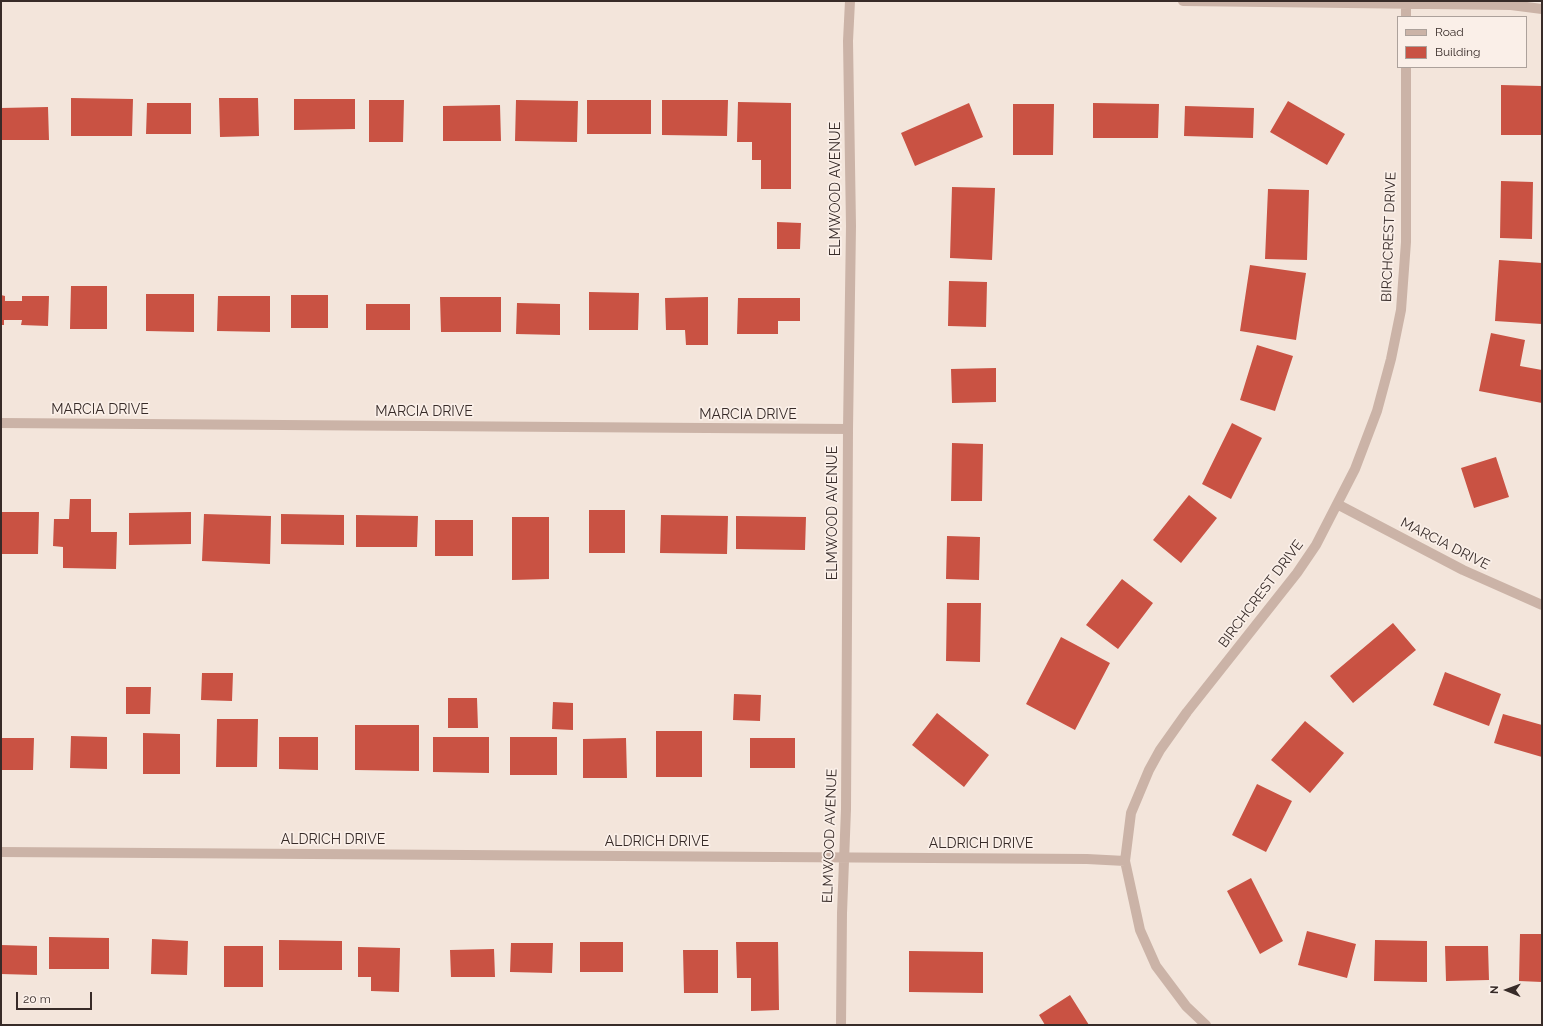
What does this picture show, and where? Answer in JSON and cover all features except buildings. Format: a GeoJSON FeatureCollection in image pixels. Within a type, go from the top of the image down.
{"type":"FeatureCollection","features":[{"type":"Feature","properties":{"kind":"street","name":"ELMWOOD AVENUE"},"geometry":{"type":"LineString","coordinates":[[841,1025],[842,913],[846,802],[848,429],[851,226],[848,42],[850,1]]}},
{"type":"Feature","properties":{"kind":"street"},"geometry":{"type":"LineString","coordinates":[[1183,1],[1511,5],[1542,8]]}},
{"type":"Feature","properties":{"kind":"street"},"geometry":{"type":"LineString","coordinates":[[1406,3],[1406,16]]}},
{"type":"Feature","properties":{"kind":"street","name":"BIRCHCREST DRIVE"},"geometry":{"type":"LineString","coordinates":[[1125,861],[1132,813],[1149,770],[1160,750],[1187,712],[1296,573],[1316,545],[1355,469],[1377,411],[1391,359],[1401,310],[1406,242],[1406,68]]}},
{"type":"Feature","properties":{"kind":"street","name":"MARCIA DRIVE"},"geometry":{"type":"LineString","coordinates":[[1,423],[848,429]]}},
{"type":"Feature","properties":{"kind":"street","name":"MARCIA DRIVE"},"geometry":{"type":"LineString","coordinates":[[1337,504],[1463,570],[1542,605]]}},
{"type":"Feature","properties":{"kind":"street","name":"ALDRICH DRIVE"},"geometry":{"type":"LineString","coordinates":[[1,852],[1079,859],[1125,861]]}},
{"type":"Feature","properties":{"kind":"street"},"geometry":{"type":"LineString","coordinates":[[1125,861],[1140,930],[1156,966],[1186,1006],[1206,1025]]}}]}
